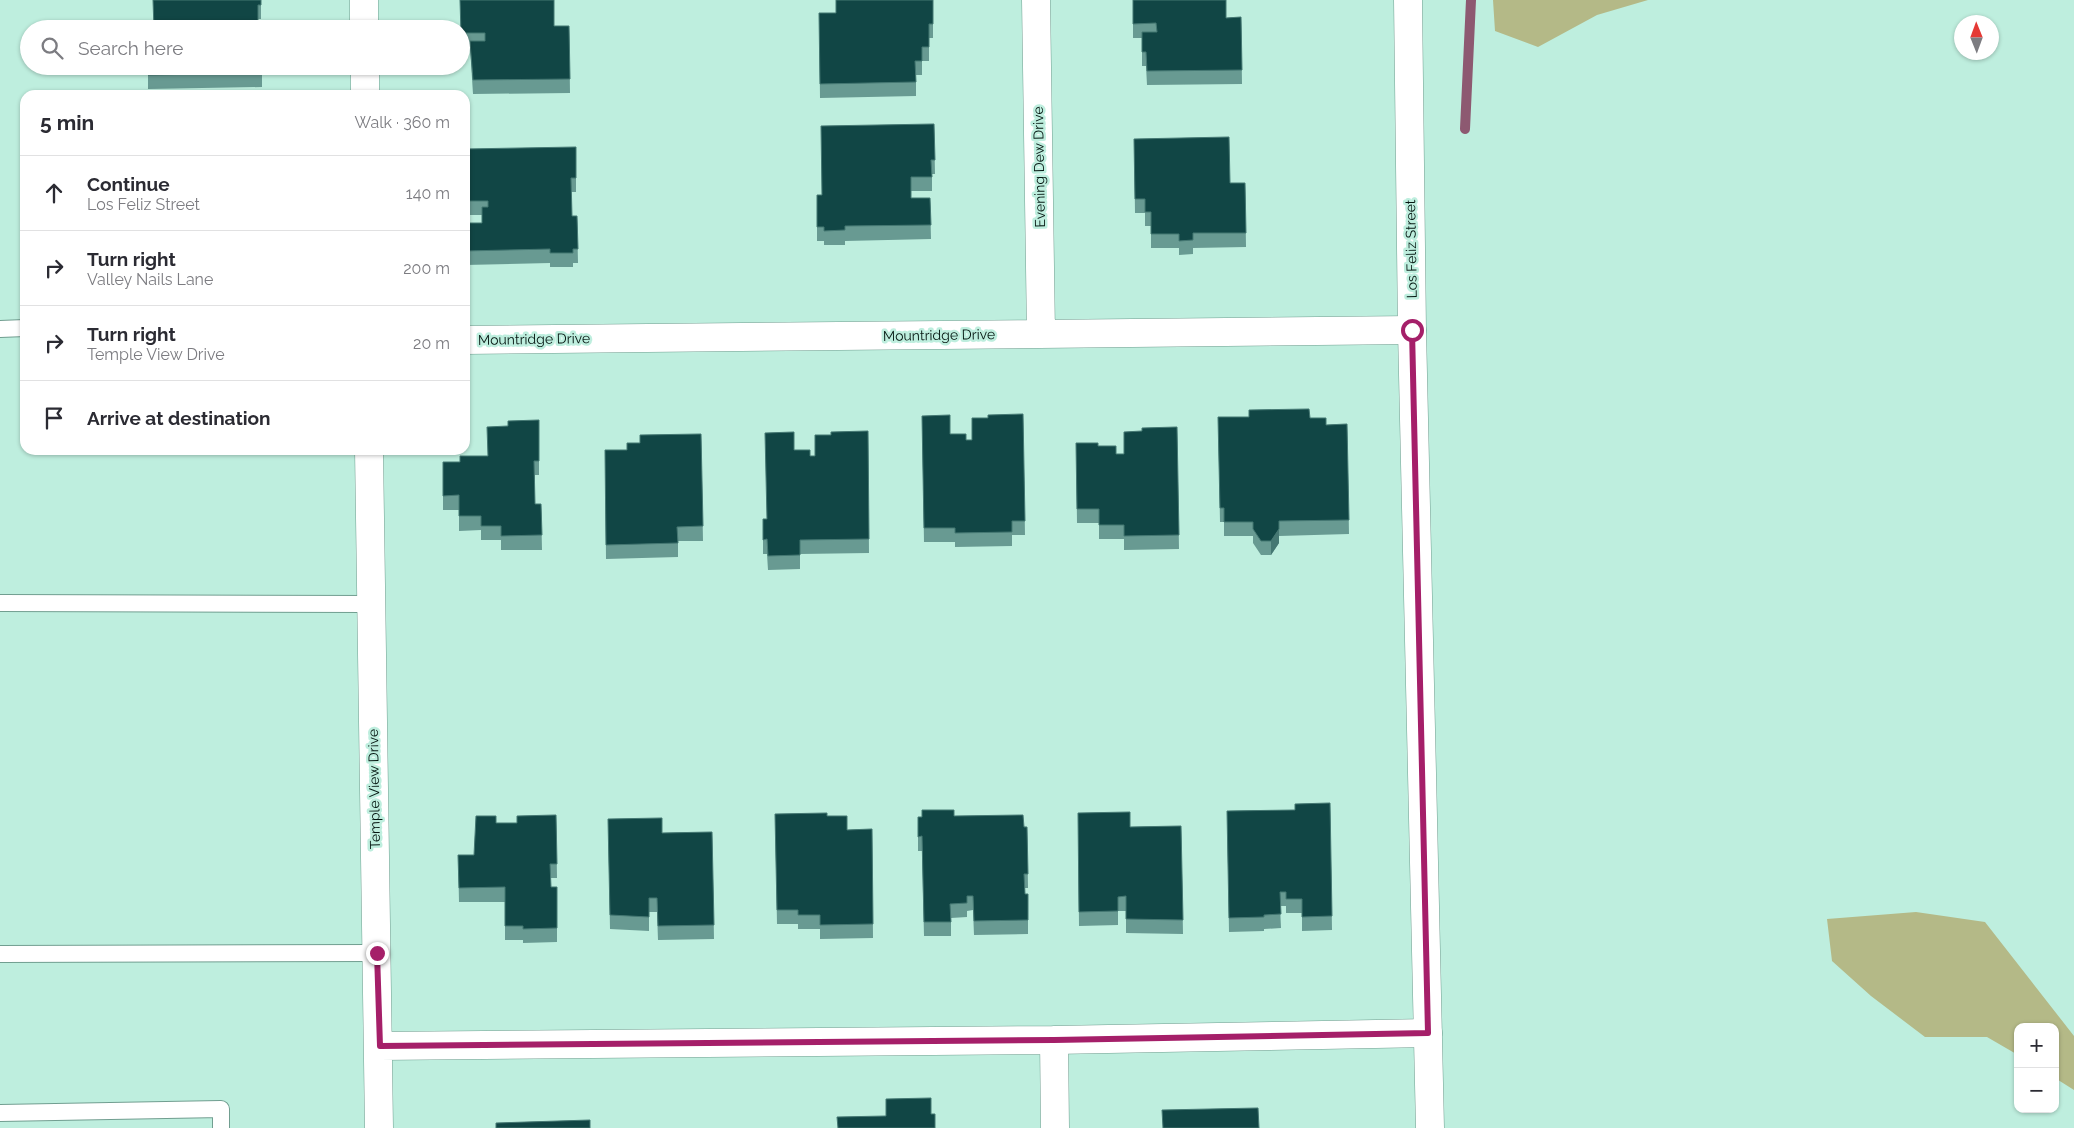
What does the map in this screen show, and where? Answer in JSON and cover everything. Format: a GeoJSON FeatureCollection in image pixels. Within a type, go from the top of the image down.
{"type":"FeatureCollection","features":[{"type":"Feature","properties":{"kind":"street"},"geometry":{"type":"LineString","coordinates":[[364,0],[364,20]]}},
{"type":"Feature","properties":{"kind":"street","name":"Evening Dew Drive"},"geometry":{"type":"LineString","coordinates":[[1036,0],[1042,334]]}},
{"type":"Feature","properties":{"kind":"street","name":"Los Feliz Street"},"geometry":{"type":"LineString","coordinates":[[1408,0],[1412,330],[1430,1128]]}},
{"type":"Feature","properties":{"kind":"street"},"geometry":{"type":"LineString","coordinates":[[365,75],[365,90]]}},
{"type":"Feature","properties":{"kind":"street","name":"Mountridge Drive"},"geometry":{"type":"LineString","coordinates":[[470,340],[1412,330]]}},
{"type":"Feature","properties":{"kind":"street","name":"Temple View Drive"},"geometry":{"type":"LineString","coordinates":[[369,455],[380,1128]]}},
{"type":"Feature","properties":{"kind":"street"},"geometry":{"type":"LineString","coordinates":[[380,1046],[1054,1040],[1428,1033]]}},
{"type":"Feature","properties":{"kind":"street"},"geometry":{"type":"LineString","coordinates":[[1054,1040],[1055,1128]]}},
{"type":"Feature","properties":{"kind":"lane"},"geometry":{"type":"LineString","coordinates":[[0,329],[20,328]]}},
{"type":"Feature","properties":{"kind":"lane"},"geometry":{"type":"LineString","coordinates":[[0,603],[370,604]]}},
{"type":"Feature","properties":{"kind":"lane"},"geometry":{"type":"LineString","coordinates":[[0,954],[377,953]]}},
{"type":"Feature","properties":{"kind":"lane"},"geometry":{"type":"LineString","coordinates":[[0,1113],[221,1109],[221,1128]]}},
{"type":"Feature","properties":{"kind":"green space"},"geometry":{"type":"Polygon","coordinates":[[[1493,0],[1648,0],[1597,15],[1538,47],[1495,31],[1493,0]]]}},
{"type":"Feature","properties":{"kind":"green space"},"geometry":{"type":"Polygon","coordinates":[[[1916,912],[1985,922],[2074,1036],[2074,1090],[2059,1081],[2059,1023],[2014,1023],[2014,1053],[1987,1037],[1925,1037],[1871,996],[1832,961],[1827,919],[1916,912]]]}},
{"type":"Feature","properties":{"kind":"building"},"geometry":{"type":"Polygon","coordinates":[[[153,0],[261,0],[261,5],[258,5],[258,20],[154,20],[153,0]]]}},
{"type":"Feature","properties":{"kind":"building"},"geometry":{"type":"Polygon","coordinates":[[[460,0],[554,0],[554,26],[569,26],[570,79],[473,80],[470,41],[485,41],[485,33],[470,33],[470,20],[461,20],[460,0]]]}},
{"type":"Feature","properties":{"kind":"building"},"geometry":{"type":"Polygon","coordinates":[[[836,0],[933,0],[933,24],[929,24],[929,47],[922,47],[922,61],[915,61],[916,82],[820,84],[819,13],[836,13],[836,0]]]}},
{"type":"Feature","properties":{"kind":"building"},"geometry":{"type":"Polygon","coordinates":[[[1133,0],[1226,0],[1226,18],[1241,17],[1242,70],[1147,71],[1146,52],[1142,52],[1142,32],[1157,32],[1156,23],[1133,24],[1133,0]]]}},
{"type":"Feature","properties":{"kind":"building"},"geometry":{"type":"Polygon","coordinates":[[[934,124],[935,160],[931,160],[932,177],[911,177],[911,198],[930,198],[931,225],[845,226],[845,230],[824,231],[824,227],[817,227],[817,195],[822,195],[821,126],[934,124]]]}},
{"type":"Feature","properties":{"kind":"building"},"geometry":{"type":"Polygon","coordinates":[[[1229,137],[1230,183],[1245,183],[1246,233],[1193,233],[1193,240],[1179,241],[1179,234],[1151,234],[1151,212],[1145,212],[1145,199],[1135,199],[1134,139],[1229,137]]]}},
{"type":"Feature","properties":{"kind":"building"},"geometry":{"type":"Polygon","coordinates":[[[576,147],[576,178],[571,178],[572,216],[577,216],[578,249],[573,249],[573,253],[550,253],[550,249],[470,251],[470,223],[482,223],[482,207],[488,207],[488,201],[470,201],[470,149],[576,147]]]}},
{"type":"Feature","properties":{"kind":"building"},"geometry":{"type":"Polygon","coordinates":[[[1309,409],[1310,418],[1326,418],[1326,425],[1347,424],[1349,520],[1279,521],[1279,529],[1271,541],[1261,541],[1253,529],[1253,522],[1224,522],[1224,508],[1220,508],[1218,417],[1249,417],[1249,410],[1309,409]]]}},
{"type":"Feature","properties":{"kind":"building"},"geometry":{"type":"Polygon","coordinates":[[[1023,414],[1025,521],[1012,521],[1012,532],[955,533],[955,528],[924,528],[922,416],[950,415],[950,434],[966,434],[966,440],[972,440],[972,418],[988,418],[988,415],[1023,414]]]}},
{"type":"Feature","properties":{"kind":"building"},"geometry":{"type":"Polygon","coordinates":[[[539,420],[539,461],[534,461],[535,504],[541,504],[542,535],[501,536],[501,526],[481,526],[481,516],[459,516],[459,495],[443,496],[443,462],[460,462],[460,456],[488,456],[487,427],[508,426],[508,421],[539,420]]]}},
{"type":"Feature","properties":{"kind":"building"},"geometry":{"type":"Polygon","coordinates":[[[1177,427],[1179,535],[1124,536],[1124,525],[1099,525],[1099,509],[1077,509],[1076,443],[1098,443],[1098,446],[1116,446],[1116,454],[1124,454],[1124,432],[1142,431],[1142,428],[1177,427]]]}},
{"type":"Feature","properties":{"kind":"building"},"geometry":{"type":"Polygon","coordinates":[[[868,431],[869,539],[800,540],[800,555],[768,556],[767,539],[763,540],[763,519],[767,519],[765,433],[794,432],[794,450],[810,450],[810,456],[815,456],[815,435],[831,435],[831,432],[868,431]]]}},
{"type":"Feature","properties":{"kind":"building"},"geometry":{"type":"Polygon","coordinates":[[[701,434],[703,526],[677,527],[678,543],[606,545],[605,450],[627,450],[627,443],[640,443],[640,435],[701,434]]]}},
{"type":"Feature","properties":{"kind":"building"},"geometry":{"type":"Polygon","coordinates":[[[1330,803],[1332,916],[1302,917],[1302,899],[1286,899],[1286,892],[1280,892],[1281,914],[1264,915],[1264,917],[1229,918],[1227,811],[1295,810],[1295,804],[1330,803]]]}},
{"type":"Feature","properties":{"kind":"building"},"geometry":{"type":"Polygon","coordinates":[[[922,810],[954,810],[954,816],[1023,815],[1024,827],[1027,827],[1028,874],[1024,874],[1025,894],[1028,894],[1028,920],[974,921],[973,896],[967,896],[967,903],[950,904],[951,922],[924,922],[922,836],[918,837],[918,817],[922,817],[922,810]]]}},
{"type":"Feature","properties":{"kind":"building"},"geometry":{"type":"Polygon","coordinates":[[[1130,812],[1130,827],[1181,826],[1183,920],[1126,919],[1126,896],[1118,897],[1118,911],[1079,912],[1078,813],[1130,812]]]}},
{"type":"Feature","properties":{"kind":"building"},"geometry":{"type":"Polygon","coordinates":[[[827,813],[827,816],[847,816],[847,830],[872,829],[873,924],[820,925],[820,915],[798,915],[798,910],[777,910],[775,814],[827,813]]]}},
{"type":"Feature","properties":{"kind":"building"},"geometry":{"type":"Polygon","coordinates":[[[556,815],[557,864],[550,864],[551,887],[557,887],[557,928],[523,929],[523,926],[505,926],[505,887],[459,888],[458,855],[474,855],[476,816],[496,816],[496,823],[517,823],[517,816],[556,815]]]}},
{"type":"Feature","properties":{"kind":"building"},"geometry":{"type":"Polygon","coordinates":[[[662,818],[662,833],[712,832],[714,925],[658,926],[657,898],[649,898],[649,917],[610,915],[608,819],[662,818]]]}},
{"type":"Feature","properties":{"kind":"building"},"geometry":{"type":"Polygon","coordinates":[[[931,1098],[931,1114],[935,1114],[935,1128],[838,1128],[837,1117],[886,1116],[886,1099],[931,1098]]]}},
{"type":"Feature","properties":{"kind":"building"},"geometry":{"type":"Polygon","coordinates":[[[1258,1108],[1259,1128],[1163,1128],[1162,1110],[1258,1108]]]}},
{"type":"Feature","properties":{"kind":"building"},"geometry":{"type":"Polygon","coordinates":[[[590,1120],[590,1128],[496,1128],[496,1123],[590,1120]]]}},
{"type":"Feature","properties":{"kind":"waterway"},"geometry":{"type":"LineString","coordinates":[[1465,129],[1471,0]]}},
{"type":"Feature","properties":{"kind":"route"},"geometry":{"type":"LineString","coordinates":[[377,953],[380,1046],[1054,1040],[1428,1033],[1412,330]]}}]}
